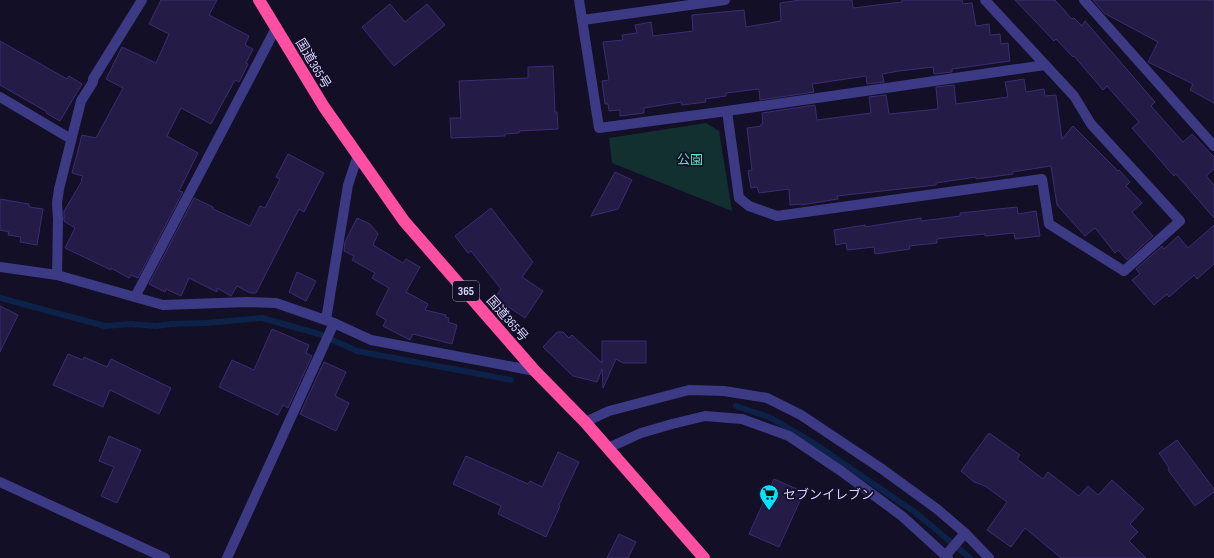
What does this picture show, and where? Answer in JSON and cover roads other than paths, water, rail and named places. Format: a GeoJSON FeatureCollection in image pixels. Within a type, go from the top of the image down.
{"type":"FeatureCollection","features":[{"type":"Feature","properties":{"kind":"highway","name":"国道365号"},"geometry":{"type":"LineString","coordinates":[[260,0],[324,107],[404,221],[535,371],[585,422],[704,558]]}},
{"type":"Feature","properties":{"kind":"street"},"geometry":{"type":"LineString","coordinates":[[57,275],[58,219],[56,203],[70,139],[81,101],[142,0]]}},
{"type":"Feature","properties":{"kind":"street"},"geometry":{"type":"LineString","coordinates":[[579,0],[599,128],[1045,65]]}},
{"type":"Feature","properties":{"kind":"street"},"geometry":{"type":"LineString","coordinates":[[583,20],[725,0]]}},
{"type":"Feature","properties":{"kind":"street"},"geometry":{"type":"LineString","coordinates":[[727,111],[739,198],[749,206],[777,216],[1042,180],[1049,224],[1124,271],[1180,221],[1091,124],[1074,96],[985,0]]}},
{"type":"Feature","properties":{"kind":"street"},"geometry":{"type":"LineString","coordinates":[[1084,0],[1214,146]]}},
{"type":"Feature","properties":{"kind":"street"},"geometry":{"type":"LineString","coordinates":[[135,297],[276,28]]}},
{"type":"Feature","properties":{"kind":"street"},"geometry":{"type":"LineString","coordinates":[[0,97],[70,139]]}},
{"type":"Feature","properties":{"kind":"street"},"geometry":{"type":"LineString","coordinates":[[227,558],[322,351],[331,323],[348,185],[358,155]]}},
{"type":"Feature","properties":{"kind":"street"},"geometry":{"type":"LineString","coordinates":[[0,267],[57,275],[162,305],[247,302],[276,303],[331,323],[371,340],[535,371]]}},
{"type":"Feature","properties":{"kind":"street"},"geometry":{"type":"LineString","coordinates":[[585,422],[609,411],[689,390],[724,391],[767,398],[801,415],[937,509],[965,533],[990,558]]}},
{"type":"Feature","properties":{"kind":"street"},"geometry":{"type":"LineString","coordinates":[[608,448],[641,433],[705,416],[742,419],[789,436],[841,471],[902,516],[947,557],[965,533]]}},
{"type":"Feature","properties":{"kind":"street"},"geometry":{"type":"LineString","coordinates":[[0,482],[165,558]]}},
{"type":"Feature","properties":{"kind":"waterway"},"geometry":{"type":"LineString","coordinates":[[0,298],[105,326],[131,324],[156,326],[262,318],[319,334],[357,351],[511,380]]}},
{"type":"Feature","properties":{"kind":"waterway"},"geometry":{"type":"LineString","coordinates":[[736,406],[769,417],[812,442],[916,513],[970,558]]}},
{"type":"Feature","properties":{"kind":"place","name":"セブンイレブン"},"geometry":{"type":"Point","coordinates":[769,511]}},
{"type":"Feature","properties":{"kind":"park label","name":"公園"},"geometry":{"type":"Point","coordinates":[690,159]}}]}
